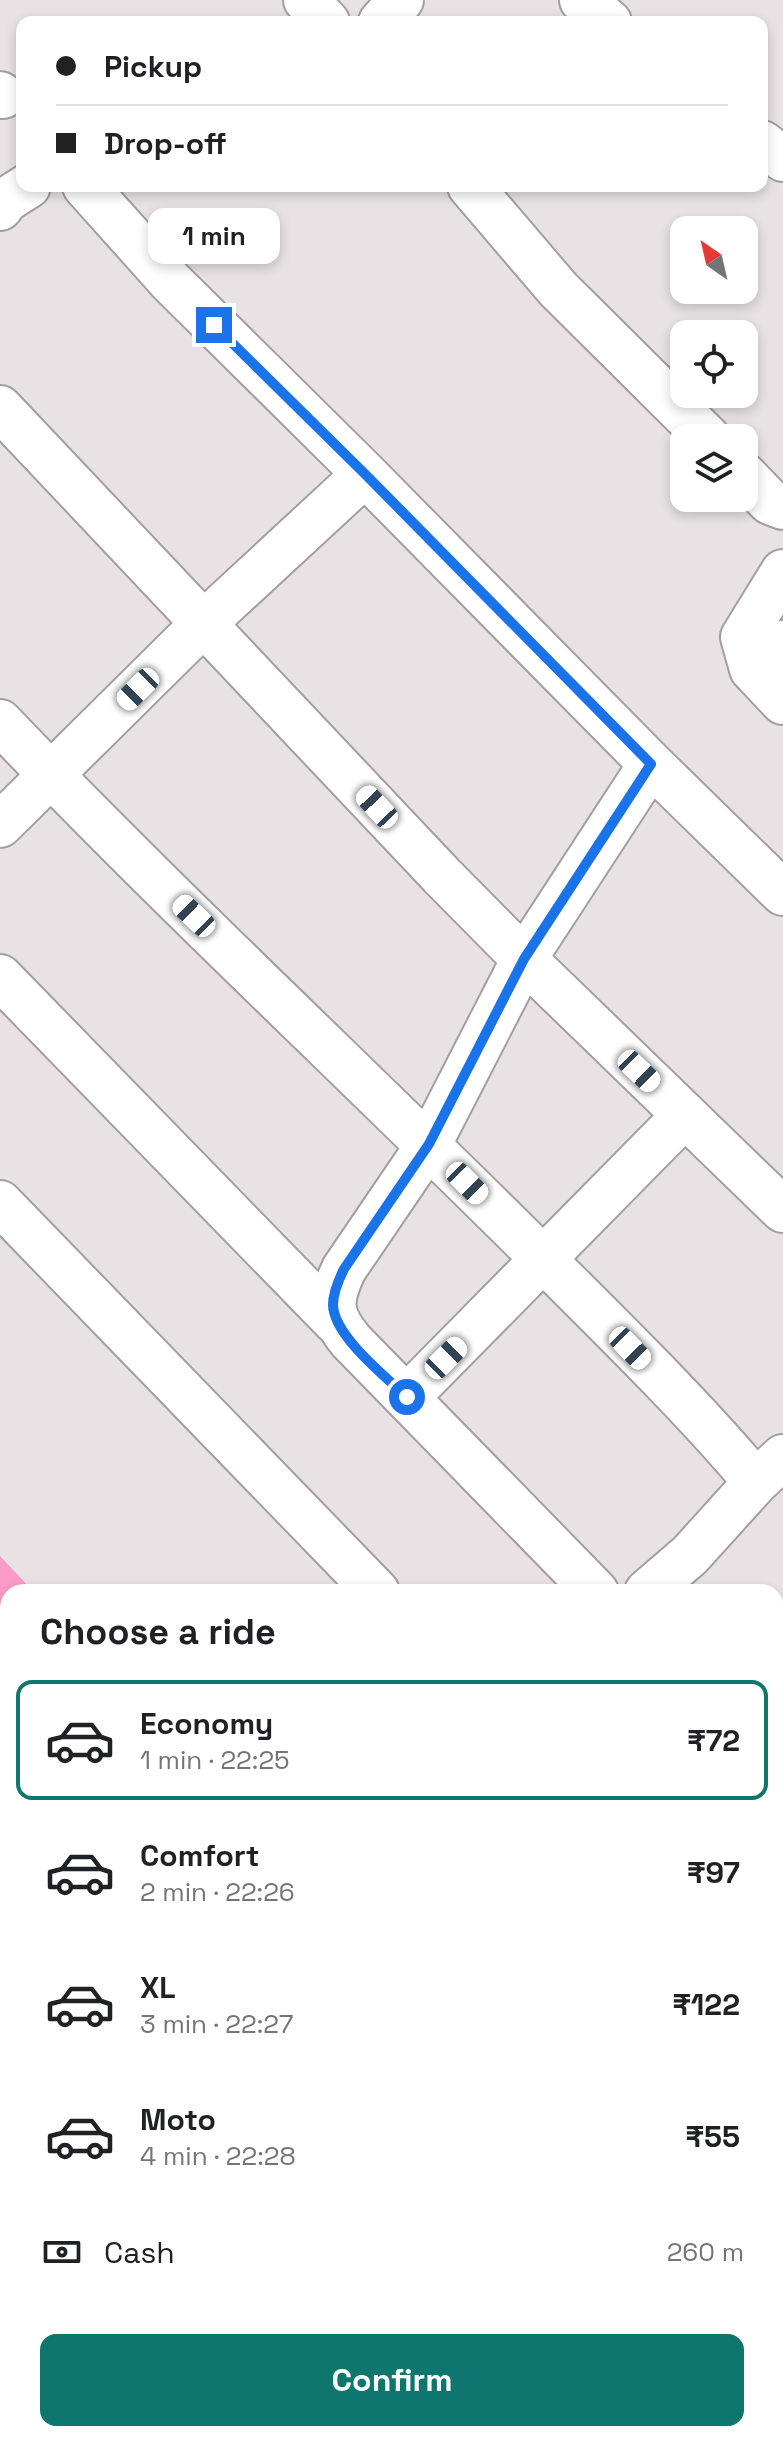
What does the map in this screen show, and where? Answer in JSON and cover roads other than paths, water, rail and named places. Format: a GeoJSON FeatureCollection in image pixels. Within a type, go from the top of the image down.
{"type":"FeatureCollection","features":[{"type":"Feature","properties":{"kind":"street"},"geometry":{"type":"LineString","coordinates":[[306,0],[321,16]]}},
{"type":"Feature","properties":{"kind":"street"},"geometry":{"type":"LineString","coordinates":[[386,16],[401,0]]}},
{"type":"Feature","properties":{"kind":"street"},"geometry":{"type":"LineString","coordinates":[[582,0],[602,16]]}},
{"type":"Feature","properties":{"kind":"street"},"geometry":{"type":"LineString","coordinates":[[0,208],[19,192]]}},
{"type":"Feature","properties":{"kind":"street"},"geometry":{"type":"LineString","coordinates":[[90,192],[171,282],[783,893]]}},
{"type":"Feature","properties":{"kind":"street"},"geometry":{"type":"LineString","coordinates":[[475,192],[558,289],[694,424]]}},
{"type":"Feature","properties":{"kind":"street"},"geometry":{"type":"LineString","coordinates":[[0,408],[442,876],[783,1210]]}},
{"type":"Feature","properties":{"kind":"street"},"geometry":{"type":"LineString","coordinates":[[0,825],[204,623],[365,474]]}},
{"type":"Feature","properties":{"kind":"street"},"geometry":{"type":"LineString","coordinates":[[758,490],[770,502],[783,507]]}},
{"type":"Feature","properties":{"kind":"street"},"geometry":{"type":"LineString","coordinates":[[783,572],[743,637],[767,656],[783,702]]}},
{"type":"Feature","properties":{"kind":"street"},"geometry":{"type":"LineString","coordinates":[[0,722],[429,1144],[728,1450],[770,1470],[690,1555],[656,1584]]}},
{"type":"Feature","properties":{"kind":"street"},"geometry":{"type":"LineString","coordinates":[[336,1322],[333,1305],[336,1285],[344,1269],[429,1144],[524,959],[651,764]]}},
{"type":"Feature","properties":{"kind":"street"},"geometry":{"type":"LineString","coordinates":[[0,977],[588,1584]]}},
{"type":"Feature","properties":{"kind":"street"},"geometry":{"type":"LineString","coordinates":[[407,1397],[685,1115]]}},
{"type":"Feature","properties":{"kind":"street"},"geometry":{"type":"LineString","coordinates":[[0,1203],[369,1584]]}}]}
